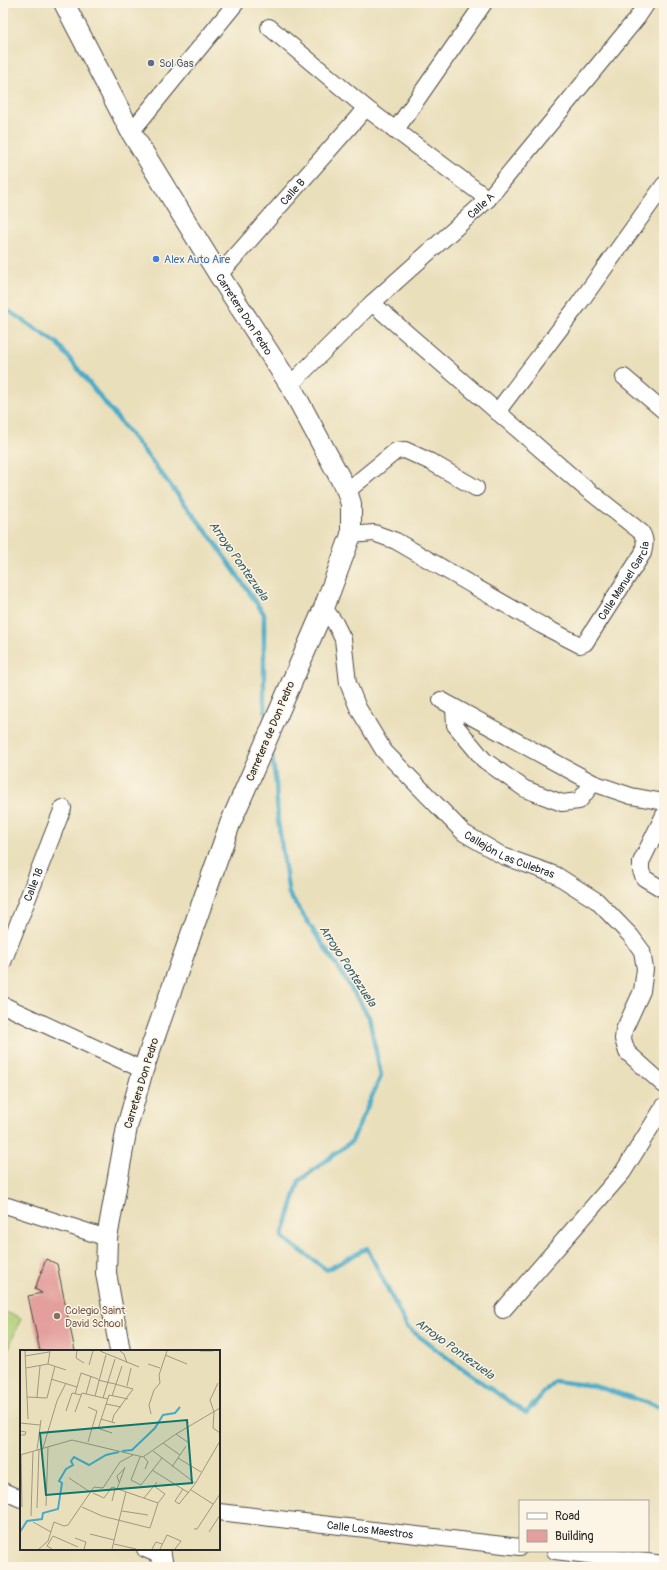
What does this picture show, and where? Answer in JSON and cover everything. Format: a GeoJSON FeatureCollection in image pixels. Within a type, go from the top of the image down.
{"type":"FeatureCollection","features":[{"type":"Feature","properties":{"kind":"street","name":"Carretera Don Pedro"},"geometry":{"type":"LineString","coordinates":[[64,3],[131,132],[219,275],[290,385],[347,491],[350,504],[351,535],[324,608],[310,638]]}},
{"type":"Feature","properties":{"kind":"street"},"geometry":{"type":"LineString","coordinates":[[131,132],[236,3]]}},
{"type":"Feature","properties":{"kind":"street"},"geometry":{"type":"LineString","coordinates":[[395,130],[484,3]]}},
{"type":"Feature","properties":{"kind":"street","name":"Calle A"},"geometry":{"type":"LineString","coordinates":[[290,385],[372,303],[488,199],[637,18],[647,3]]}},
{"type":"Feature","properties":{"kind":"street"},"geometry":{"type":"LineString","coordinates":[[269,27],[366,108],[488,199]]}},
{"type":"Feature","properties":{"kind":"street","name":"Calle B"},"geometry":{"type":"LineString","coordinates":[[219,275],[366,108]]}},
{"type":"Feature","properties":{"kind":"street"},"geometry":{"type":"LineString","coordinates":[[497,412],[578,305],[664,185]]}},
{"type":"Feature","properties":{"kind":"street","name":"Calle Manuel García"},"geometry":{"type":"LineString","coordinates":[[351,535],[374,533],[396,541],[541,625],[580,645],[585,643],[643,552],[645,544],[644,537],[641,532],[584,487],[372,303]]}},
{"type":"Feature","properties":{"kind":"street"},"geometry":{"type":"LineString","coordinates":[[624,377],[664,411]]}},
{"type":"Feature","properties":{"kind":"street"},"geometry":{"type":"LineString","coordinates":[[347,491],[396,451],[405,450],[431,462],[476,488]]}},
{"type":"Feature","properties":{"kind":"street","name":"Callejón Las Culebras"},"geometry":{"type":"LineString","coordinates":[[324,608],[335,623],[343,639],[348,683],[358,708],[384,751],[464,833],[503,856],[556,875],[597,901],[631,936],[642,951],[645,969],[642,991],[624,1030],[623,1039],[627,1052],[664,1085]]}},
{"type":"Feature","properties":{"kind":"street","name":"Carretera de Don Pedro"},"geometry":{"type":"LineString","coordinates":[[230,824],[310,638]]}},
{"type":"Feature","properties":{"kind":"street"},"geometry":{"type":"LineString","coordinates":[[593,783],[579,801],[562,803],[525,790],[484,760],[456,725],[447,704],[593,783],[631,796],[664,802]]}},
{"type":"Feature","properties":{"kind":"street","name":"Calle 18"},"geometry":{"type":"LineString","coordinates":[[3,962],[6,946],[63,808]]}},
{"type":"Feature","properties":{"kind":"street"},"geometry":{"type":"LineString","coordinates":[[663,820],[641,862],[641,871],[644,878],[664,890]]}},
{"type":"Feature","properties":{"kind":"street","name":"Carretera Don Pedro"},"geometry":{"type":"LineString","coordinates":[[120,1350],[106,1273],[107,1238],[127,1127],[143,1070],[230,824]]}},
{"type":"Feature","properties":{"kind":"street"},"geometry":{"type":"LineString","coordinates":[[3,1005],[143,1070]]}},
{"type":"Feature","properties":{"kind":"street"},"geometry":{"type":"LineString","coordinates":[[504,1310],[623,1172],[664,1106]]}},
{"type":"Feature","properties":{"kind":"street"},"geometry":{"type":"LineString","coordinates":[[8,1206],[107,1238]]}},
{"type":"Feature","properties":{"kind":"street"},"geometry":{"type":"LineString","coordinates":[[3,1491],[20,1499]]}},
{"type":"Feature","properties":{"kind":"street","name":"Calle Los Maestros"},"geometry":{"type":"LineString","coordinates":[[220,1512],[519,1547]]}},
{"type":"Feature","properties":{"kind":"street"},"geometry":{"type":"LineString","coordinates":[[563,1552],[664,1564]]}},
{"type":"Feature","properties":{"kind":"green space"},"geometry":{"type":"Polygon","coordinates":[[[3,1311],[21,1318],[3,1362],[3,1311]]]}},
{"type":"Feature","properties":{"kind":"building"},"geometry":{"type":"Polygon","coordinates":[[[46,1259],[57,1264],[75,1350],[40,1350],[28,1296],[42,1293],[35,1289],[46,1259]]]}},
{"type":"Feature","properties":{"kind":"waterway","name":"Arroyo Pontezuela"},"geometry":{"type":"LineString","coordinates":[[3,307],[57,343],[213,540],[264,614],[264,702],[267,722]]}},
{"type":"Feature","properties":{"kind":"waterway","name":"Arroyo Pontezuela"},"geometry":{"type":"LineString","coordinates":[[271,749],[276,783],[278,821],[289,894],[369,1017],[381,1076],[352,1141],[299,1181],[282,1237],[327,1270],[367,1248],[407,1327],[462,1369],[526,1413],[554,1381],[595,1386],[664,1408]]}},
{"type":"Feature","properties":{"kind":"place","name":"Sol Gas"},"geometry":{"type":"Point","coordinates":[151,63]}},
{"type":"Feature","properties":{"kind":"place","name":"Alex Auto Aire"},"geometry":{"type":"Point","coordinates":[156,259]}},
{"type":"Feature","properties":{"kind":"place","name":"Colegio Saint David School"},"geometry":{"type":"Point","coordinates":[57,1316]}}]}
